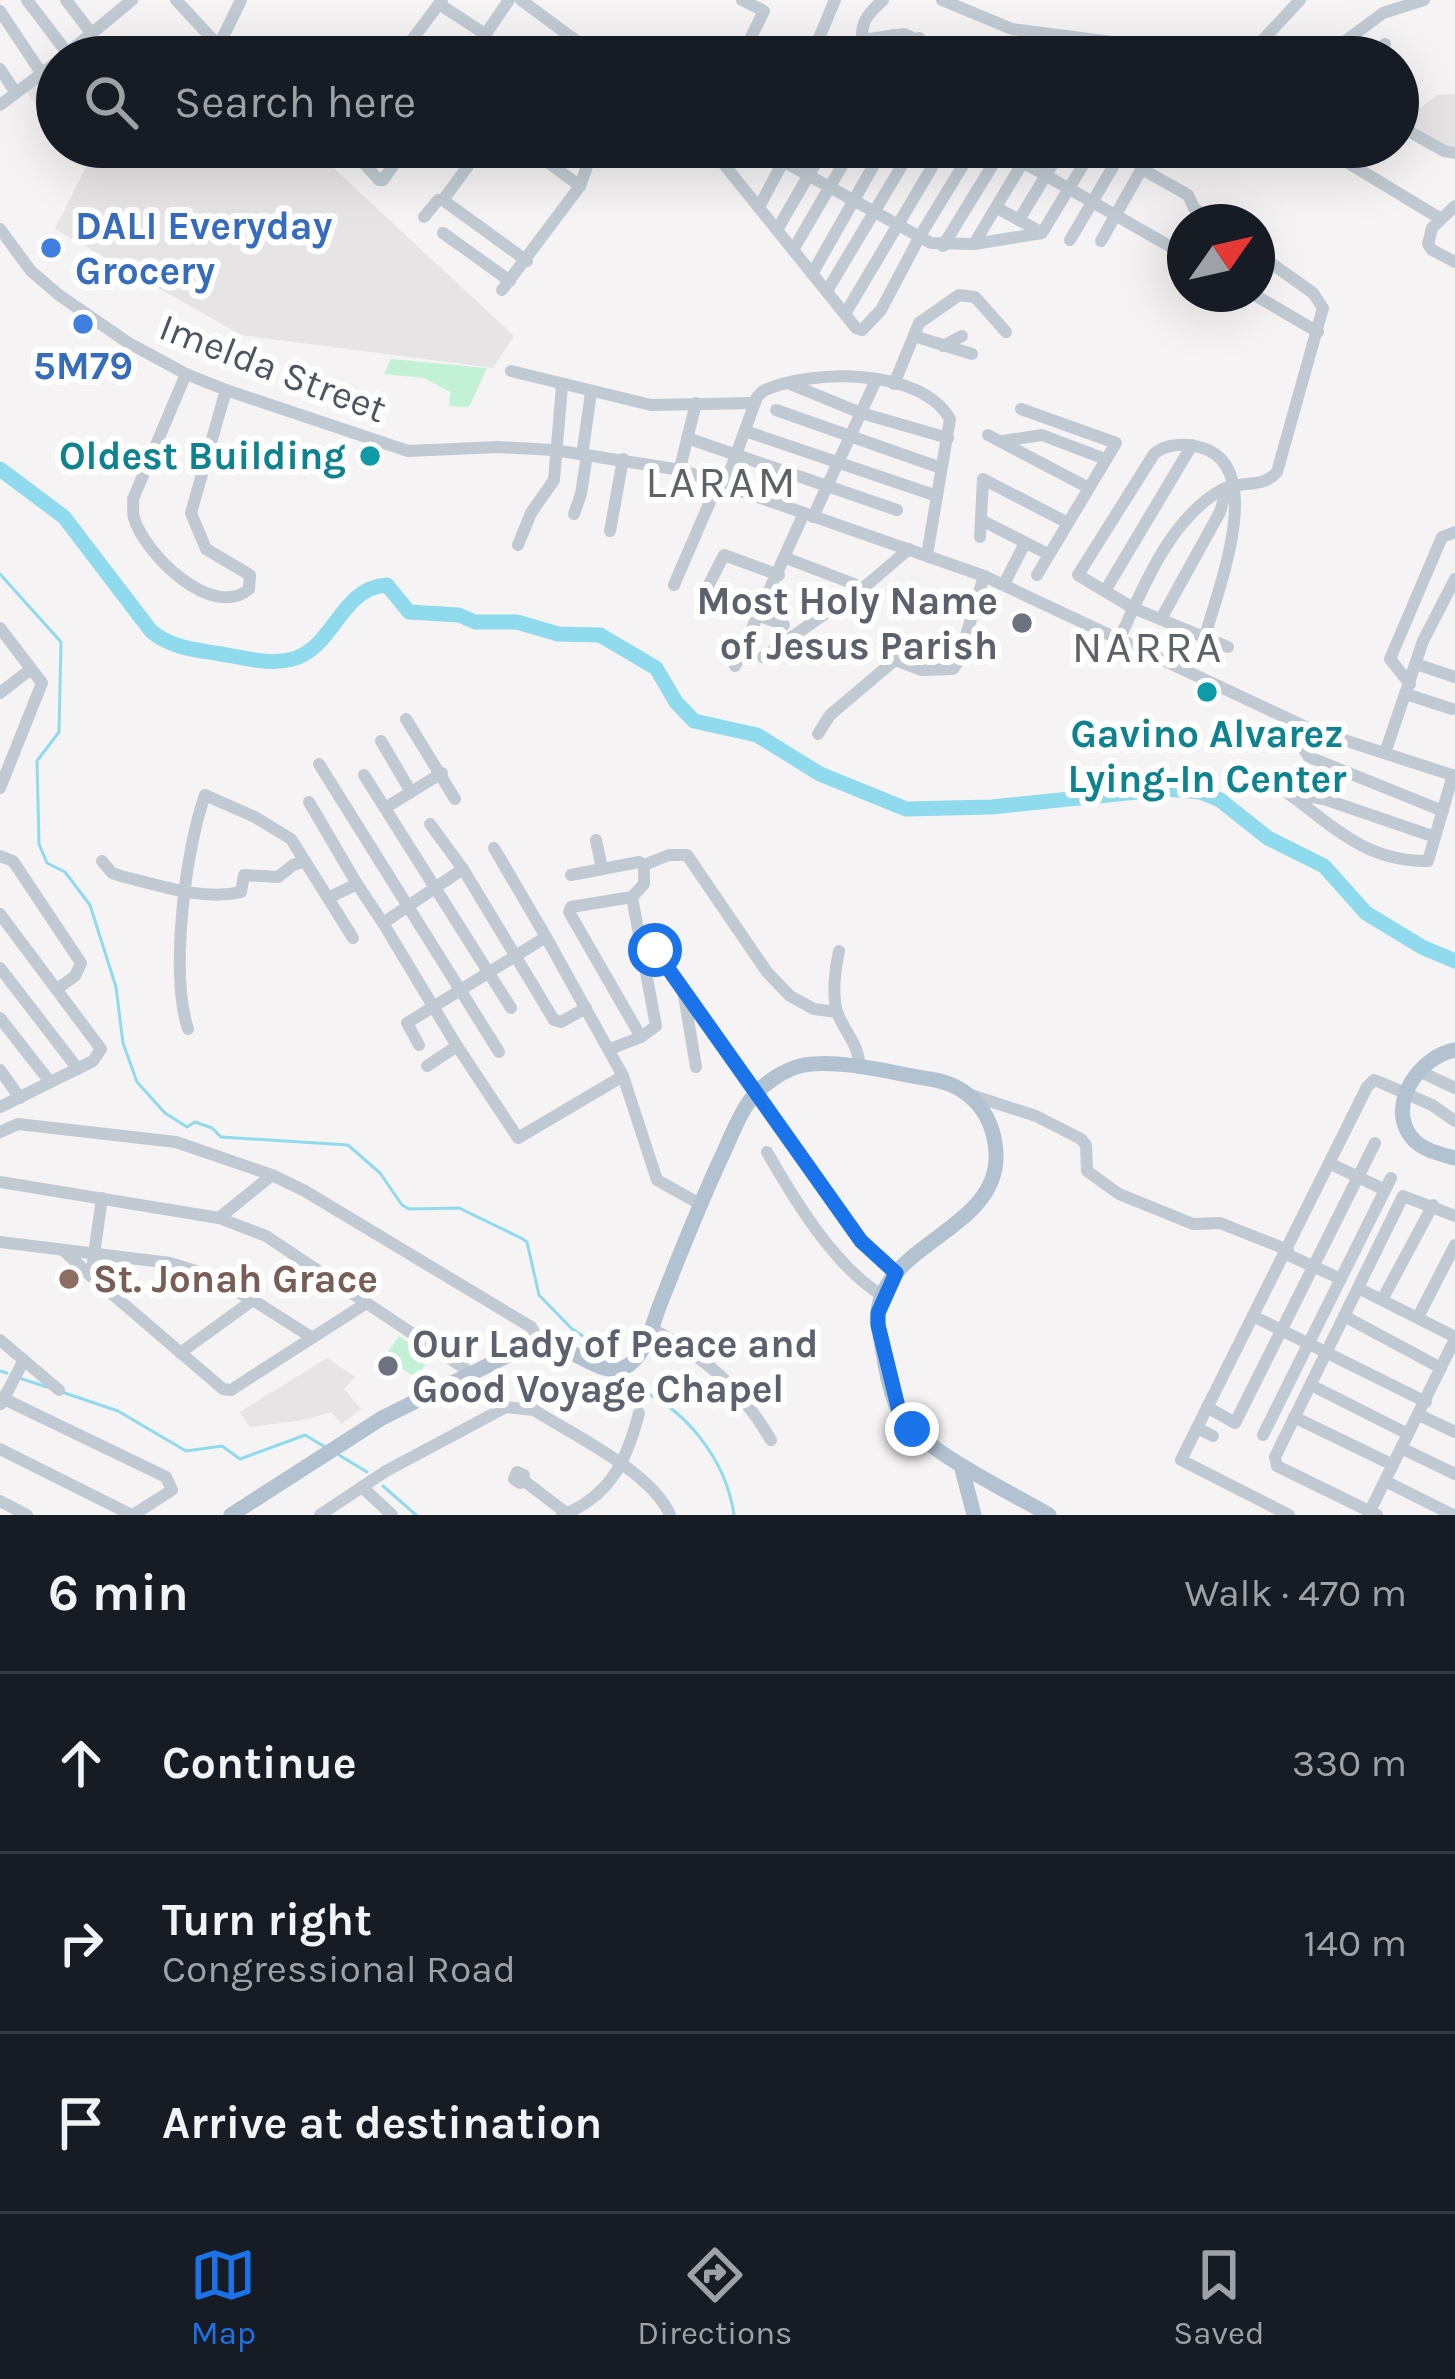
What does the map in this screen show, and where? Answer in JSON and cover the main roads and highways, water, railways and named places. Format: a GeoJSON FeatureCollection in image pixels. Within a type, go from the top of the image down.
{"type":"FeatureCollection","features":[{"type":"Feature","properties":{"kind":"main road"},"geometry":{"type":"LineString","coordinates":[[1455,1050],[1430,1059],[1420,1069],[1406,1094],[1405,1124],[1409,1134],[1430,1150],[1455,1158]]}},
{"type":"Feature","properties":{"kind":"main road"},"geometry":{"type":"LineString","coordinates":[[231,1515],[344,1440],[470,1372],[541,1343],[564,1347],[617,1370],[637,1357],[741,1114],[757,1093],[796,1067],[826,1064],[938,1080],[970,1095],[984,1110],[992,1130],[994,1173],[977,1204],[896,1273],[884,1296],[878,1325],[900,1415],[912,1429],[959,1463],[1049,1515]]}},
{"type":"Feature","properties":{"kind":"main road"},"geometry":{"type":"LineString","coordinates":[[959,1463],[974,1515]]}},
{"type":"Feature","properties":{"kind":"main road"},"geometry":{"type":"LineString","coordinates":[[968,1487],[986,1478]]}},
{"type":"Feature","properties":{"kind":"waterway"},"geometry":{"type":"LineString","coordinates":[[0,469],[64,517],[151,631],[175,645],[258,660],[296,658],[321,641],[359,596],[387,585],[409,612],[459,615],[475,622],[517,622],[558,634],[600,635],[656,668],[694,721],[757,735],[820,774],[906,809],[992,807],[1166,789],[1201,792],[1220,800],[1268,838],[1324,866],[1366,913],[1455,961]]}},
{"type":"Feature","properties":{"kind":"waterway"},"geometry":{"type":"LineString","coordinates":[[0,574],[61,642],[59,732],[37,761],[39,844],[47,863],[65,872],[90,905],[116,987],[123,1043],[137,1082],[165,1113],[187,1127],[195,1122],[221,1137],[348,1145],[380,1173],[409,1209],[459,1208],[521,1238],[527,1242],[539,1295],[572,1329],[612,1355]]}},
{"type":"Feature","properties":{"kind":"waterway"},"geometry":{"type":"LineString","coordinates":[[0,1371],[7,1373]]}},
{"type":"Feature","properties":{"kind":"waterway"},"geometry":{"type":"LineString","coordinates":[[22,1379],[47,1387]]}},
{"type":"Feature","properties":{"kind":"waterway"},"geometry":{"type":"LineString","coordinates":[[630,1386],[668,1406],[699,1437],[722,1474],[734,1515]]}},
{"type":"Feature","properties":{"kind":"waterway"},"geometry":{"type":"LineString","coordinates":[[62,1392],[118,1411],[186,1451],[222,1446],[240,1459],[305,1435],[325,1447]]}},
{"type":"Feature","properties":{"kind":"waterway"},"geometry":{"type":"LineString","coordinates":[[339,1455],[367,1472]]}},
{"type":"Feature","properties":{"kind":"waterway"},"geometry":{"type":"LineString","coordinates":[[383,1486],[416,1515]]}},
{"type":"Feature","properties":{"kind":"place","name":"DALI Everyday Grocery"},"geometry":{"type":"Point","coordinates":[51,248]}},
{"type":"Feature","properties":{"kind":"place","name":"5M79"},"geometry":{"type":"Point","coordinates":[83,324]}},
{"type":"Feature","properties":{"kind":"place","name":"Oldest Building"},"geometry":{"type":"Point","coordinates":[370,456]}},
{"type":"Feature","properties":{"kind":"place","name":"Most Holy Name of Jesus Parish"},"geometry":{"type":"Point","coordinates":[1022,623]}},
{"type":"Feature","properties":{"kind":"place","name":"Gavino Alvarez Lying-In Center"},"geometry":{"type":"Point","coordinates":[1207,692]}},
{"type":"Feature","properties":{"kind":"place","name":"St. Jonah Grace"},"geometry":{"type":"Point","coordinates":[69,1279]}},
{"type":"Feature","properties":{"kind":"place","name":"Our Lady of Peace and Good Voyage Chapel"},"geometry":{"type":"Point","coordinates":[388,1366]}},
{"type":"Feature","properties":{"kind":"district","name":"LARAM"},"geometry":{"type":"Point","coordinates":[722,482]}},
{"type":"Feature","properties":{"kind":"district","name":"NARRA"},"geometry":{"type":"Point","coordinates":[1148,647]}}]}
